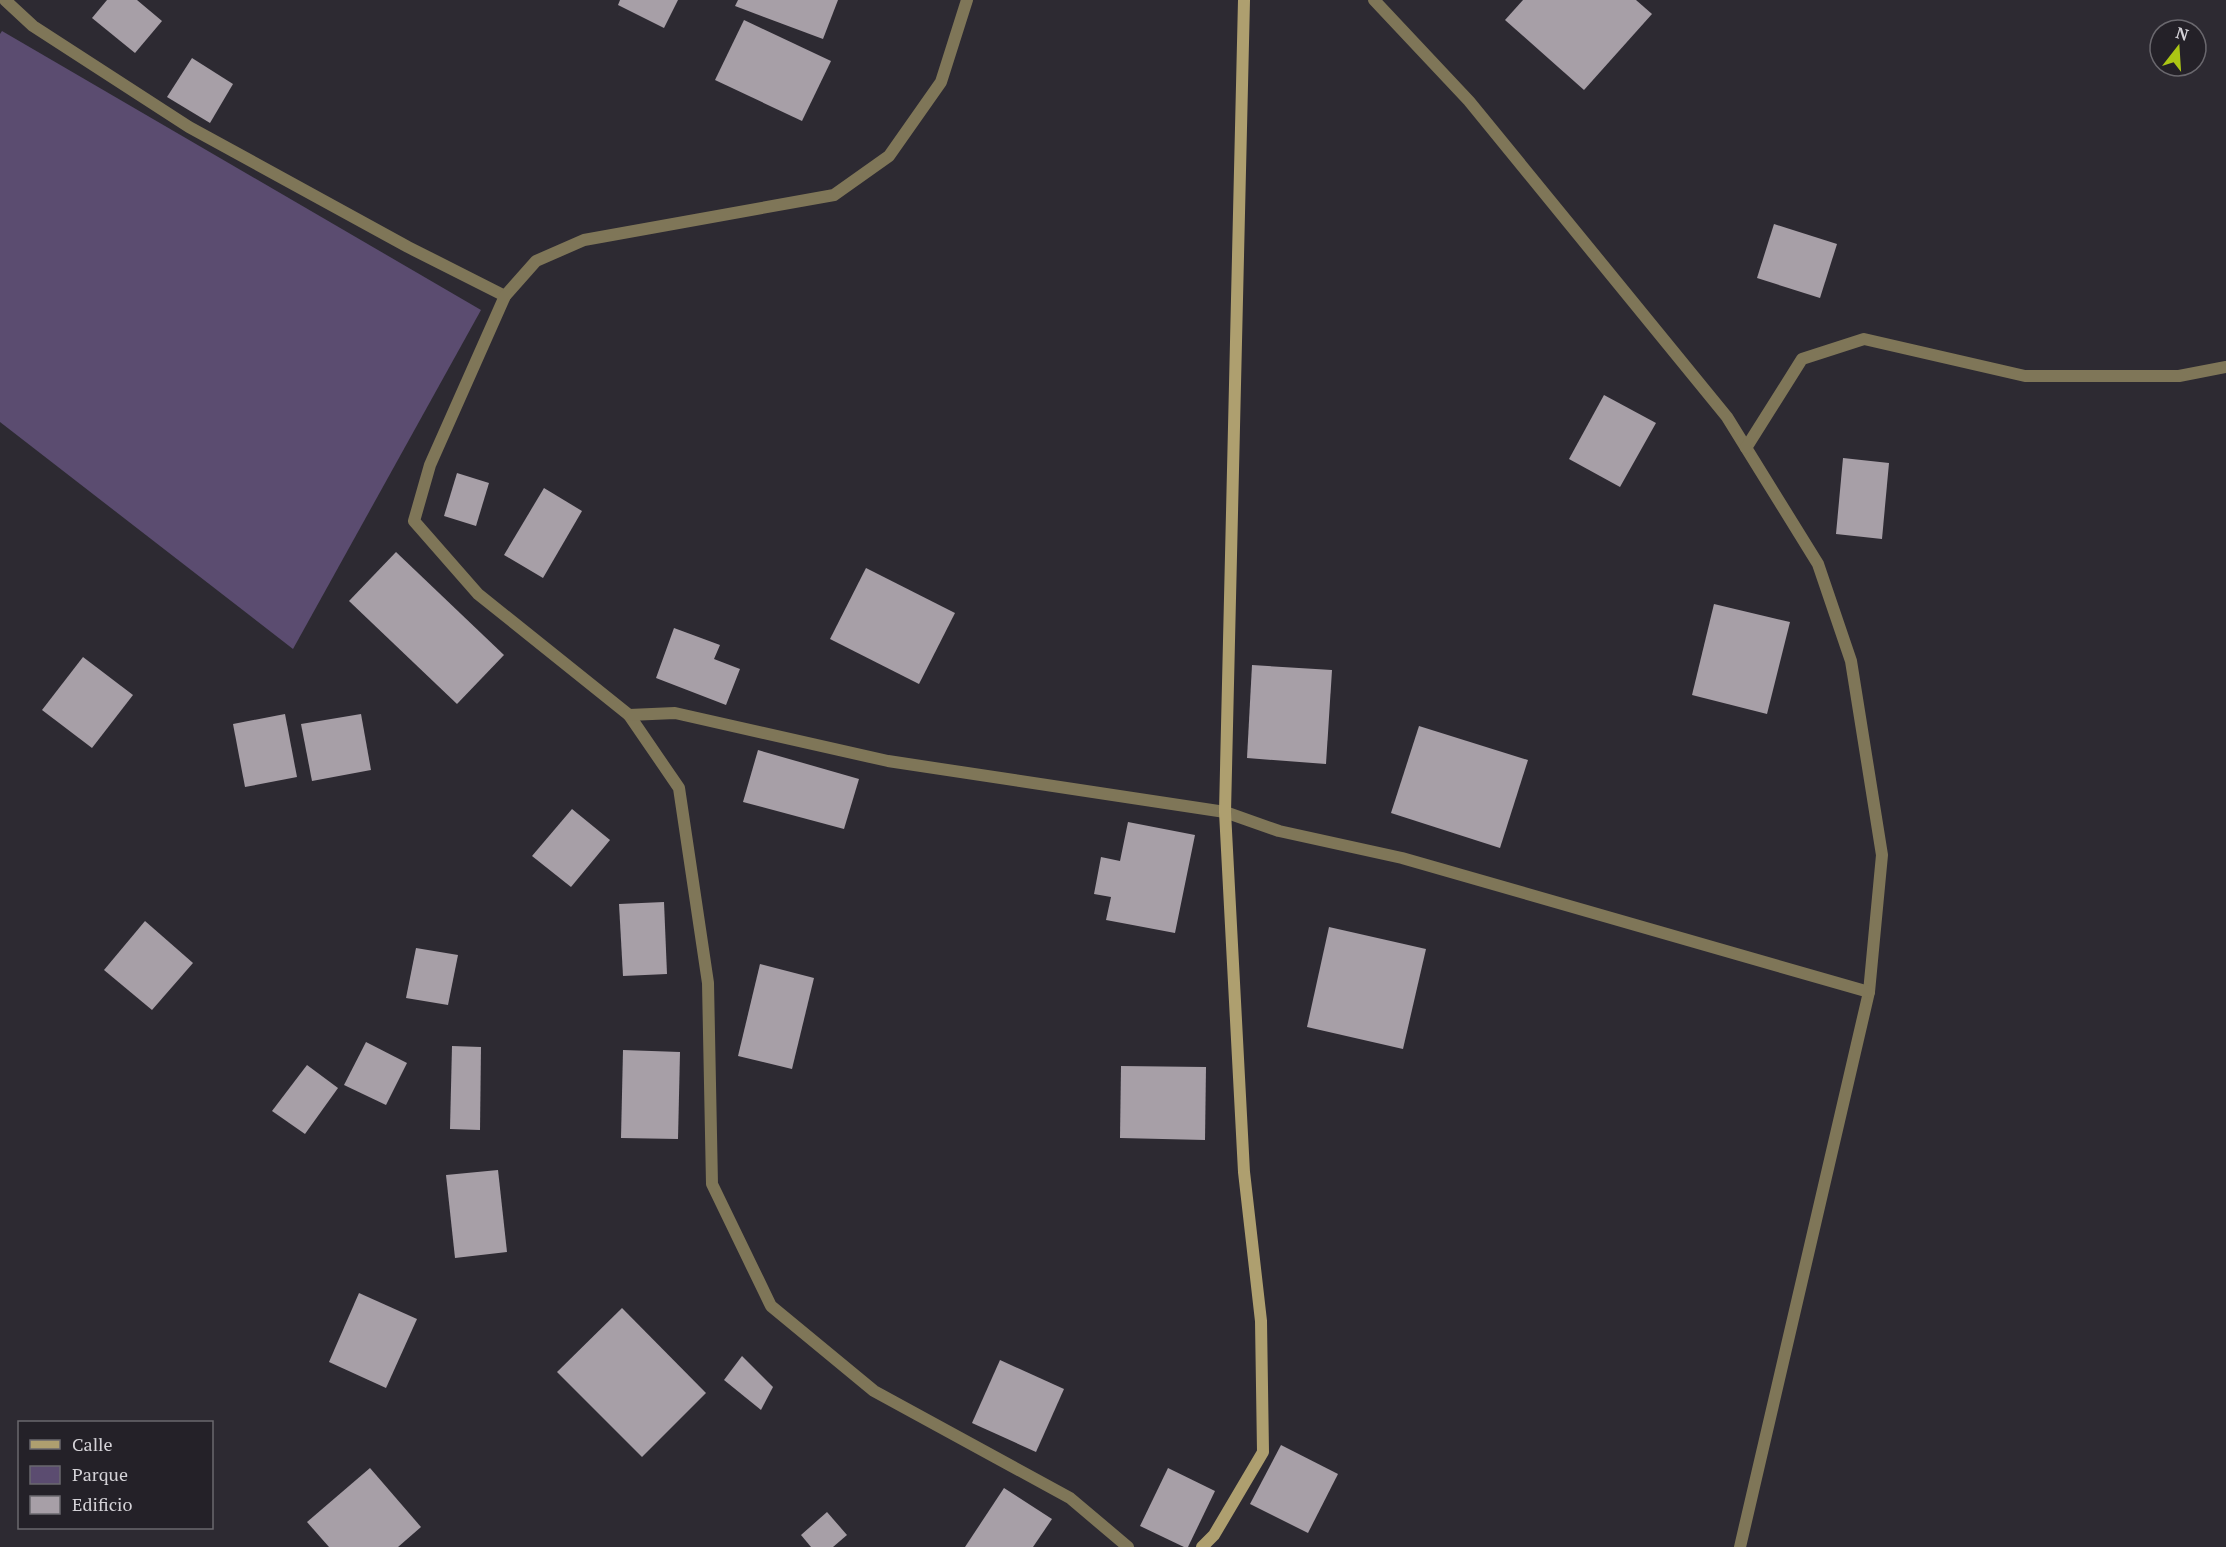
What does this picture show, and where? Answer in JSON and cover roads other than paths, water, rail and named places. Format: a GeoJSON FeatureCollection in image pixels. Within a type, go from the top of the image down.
{"type":"FeatureCollection","features":[{"type":"Feature","properties":{"kind":"street"},"geometry":{"type":"LineString","coordinates":[[5,0],[33,26],[189,127],[408,247],[505,296]]}},
{"type":"Feature","properties":{"kind":"street"},"geometry":{"type":"LineString","coordinates":[[967,0],[941,82],[889,156],[834,195],[584,240],[536,261],[505,296],[430,465],[414,521],[478,594],[629,715],[679,788],[708,984],[712,1184],[771,1306],[874,1391],[1070,1498],[1128,1547]]}},
{"type":"Feature","properties":{"kind":"street"},"geometry":{"type":"LineString","coordinates":[[1202,1547],[1214,1535],[1263,1452],[1261,1321],[1244,1172],[1225,812],[1244,0]]}},
{"type":"Feature","properties":{"kind":"street"},"geometry":{"type":"LineString","coordinates":[[1374,0],[1469,100],[1727,417],[1818,564],[1851,661],[1882,855],[1869,992],[1740,1547]]}},
{"type":"Feature","properties":{"kind":"street"},"geometry":{"type":"LineString","coordinates":[[1746,448],[1802,359],[1864,339],[2025,376],[2179,376],[2226,367]]}},
{"type":"Feature","properties":{"kind":"street"},"geometry":{"type":"LineString","coordinates":[[629,715],[675,713],[888,761],[1225,812],[1279,831],[1402,858],[1869,992]]}}]}
